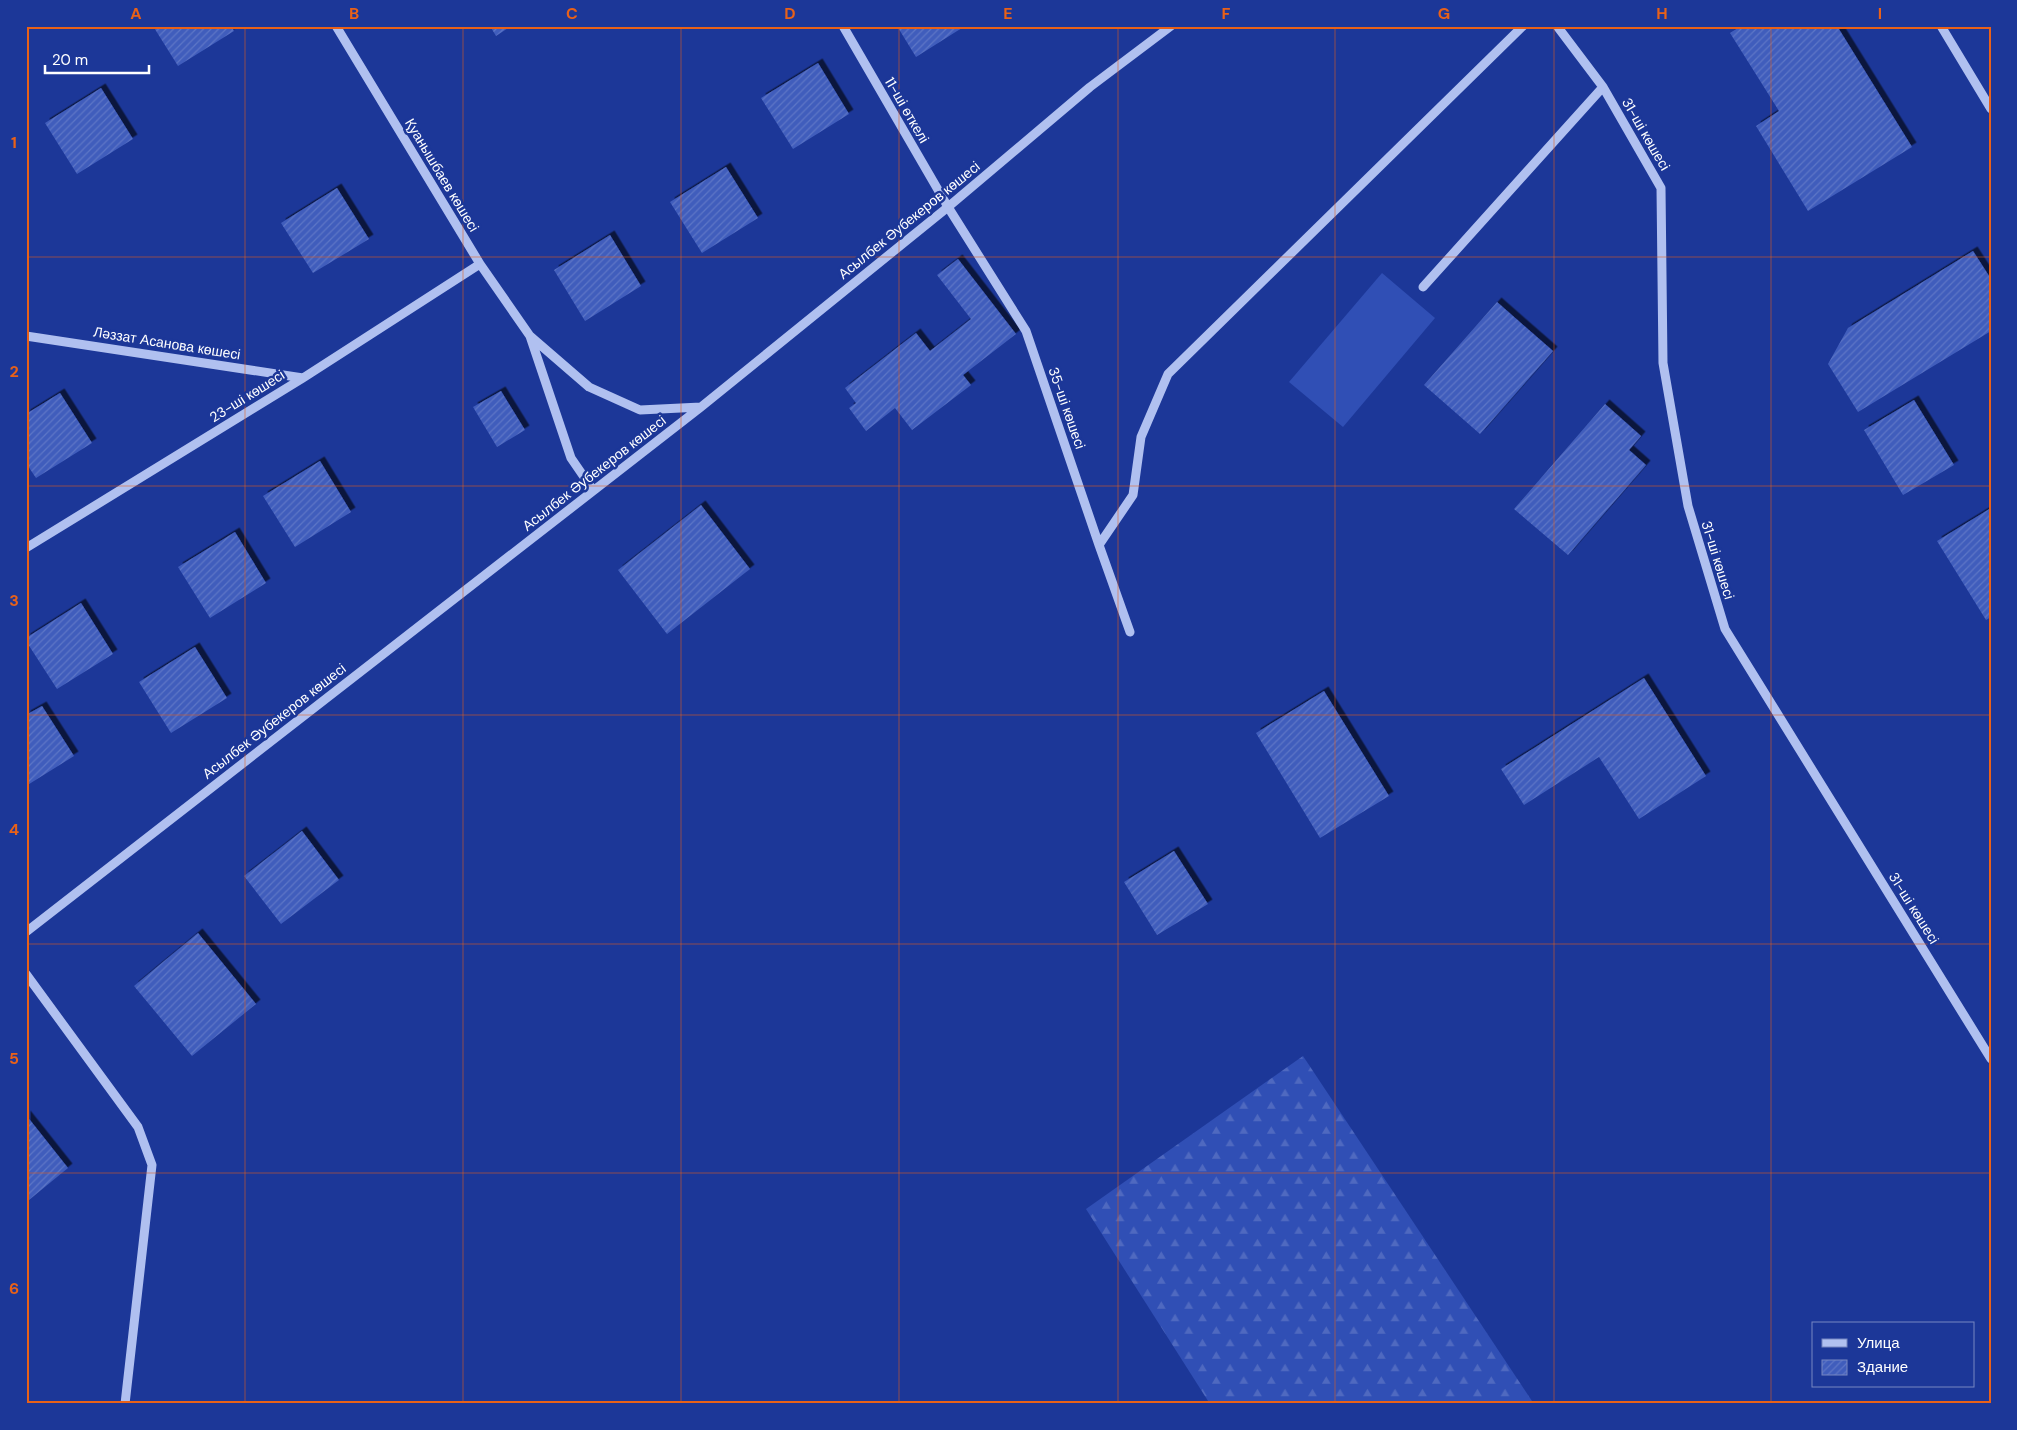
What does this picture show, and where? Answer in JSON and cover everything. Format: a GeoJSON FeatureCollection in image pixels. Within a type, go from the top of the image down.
{"type":"FeatureCollection","features":[{"type":"Feature","properties":{"kind":"street","name":"Қуанышбаев көшесі"},"geometry":{"type":"LineString","coordinates":[[336,26],[480,264],[530,336],[589,387],[640,410],[701,407]]}},
{"type":"Feature","properties":{"kind":"street","name":"11-ші өткелі"},"geometry":{"type":"LineString","coordinates":[[843,26],[948,208]]}},
{"type":"Feature","properties":{"kind":"street","name":"Асылбек Әубекеров көшесі"},"geometry":{"type":"LineString","coordinates":[[26,932],[701,407],[948,208],[1090,87],[1171,26]]}},
{"type":"Feature","properties":{"kind":"street"},"geometry":{"type":"LineString","coordinates":[[1099,545],[1133,495],[1141,437],[1168,374],[1523,26]]}},
{"type":"Feature","properties":{"kind":"street","name":"31-ші көшесі"},"geometry":{"type":"LineString","coordinates":[[1557,26],[1603,87],[1661,188],[1663,363],[1688,506],[1725,629],[1991,1059]]}},
{"type":"Feature","properties":{"kind":"street"},"geometry":{"type":"LineString","coordinates":[[1941,26],[1991,110]]}},
{"type":"Feature","properties":{"kind":"street"},"geometry":{"type":"LineString","coordinates":[[1423,287],[1603,87]]}},
{"type":"Feature","properties":{"kind":"street","name":"35-ші көшесі"},"geometry":{"type":"LineString","coordinates":[[948,208],[1026,331],[1130,632]]}},
{"type":"Feature","properties":{"kind":"street","name":"23-ші көшесі"},"geometry":{"type":"LineString","coordinates":[[26,548],[303,378],[480,264]]}},
{"type":"Feature","properties":{"kind":"street","name":"Ләззат Асанова көшесі"},"geometry":{"type":"LineString","coordinates":[[26,336],[303,378]]}},
{"type":"Feature","properties":{"kind":"street","name":"Қуанышбаев көшесі"},"geometry":{"type":"LineString","coordinates":[[530,336],[571,458],[593,490]]}},
{"type":"Feature","properties":{"kind":"street"},"geometry":{"type":"LineString","coordinates":[[26,974],[138,1126],[152,1165],[126,1404]]}},
{"type":"Feature","properties":{"kind":"green space"},"geometry":{"type":"Polygon","coordinates":[[[1382,273],[1435,318],[1343,427],[1289,382],[1382,273]]]}},
{"type":"Feature","properties":{"kind":"green space"},"geometry":{"type":"Polygon","coordinates":[[[1303,1056],[1534,1404],[1210,1404],[1086,1209],[1303,1056]]]}},
{"type":"Feature","properties":{"kind":"building"},"geometry":{"type":"Polygon","coordinates":[[[153,26],[231,26],[234,31],[178,66],[153,26]]]}},
{"type":"Feature","properties":{"kind":"building"},"geometry":{"type":"Polygon","coordinates":[[[490,26],[511,26],[496,36],[490,26]]]}},
{"type":"Feature","properties":{"kind":"building"},"geometry":{"type":"Polygon","coordinates":[[[897,26],[965,26],[916,57],[897,26]]]}},
{"type":"Feature","properties":{"kind":"building"},"geometry":{"type":"Polygon","coordinates":[[[1741,26],[1837,26],[1912,147],[1808,211],[1756,126],[1779,111],[1730,33],[1741,26]]]}},
{"type":"Feature","properties":{"kind":"building"},"geometry":{"type":"Polygon","coordinates":[[[818,63],[849,114],[793,149],[761,98],[818,63]]]}},
{"type":"Feature","properties":{"kind":"building"},"geometry":{"type":"Polygon","coordinates":[[[101,88],[133,139],[77,174],[45,123],[101,88]]]}},
{"type":"Feature","properties":{"kind":"building"},"geometry":{"type":"Polygon","coordinates":[[[726,167],[758,218],[702,253],[670,202],[726,167]]]}},
{"type":"Feature","properties":{"kind":"building"},"geometry":{"type":"Polygon","coordinates":[[[337,188],[369,239],[313,273],[281,223],[337,188]]]}},
{"type":"Feature","properties":{"kind":"building"},"geometry":{"type":"Polygon","coordinates":[[[610,235],[641,286],[585,321],[554,270],[610,235]]]}},
{"type":"Feature","properties":{"kind":"building"},"geometry":{"type":"Polygon","coordinates":[[[1973,251],[1991,279],[1991,331],[1858,412],[1828,364],[1848,328],[1973,251]]]}},
{"type":"Feature","properties":{"kind":"building"},"geometry":{"type":"Polygon","coordinates":[[[958,259],[1016,334],[963,375],[971,385],[912,430],[895,408],[866,431],[849,408],[856,403],[845,388],[916,333],[930,351],[971,319],[937,275],[958,259]]]}},
{"type":"Feature","properties":{"kind":"building"},"geometry":{"type":"Polygon","coordinates":[[[1497,302],[1553,351],[1480,434],[1424,385],[1497,302]]]}},
{"type":"Feature","properties":{"kind":"building"},"geometry":{"type":"Polygon","coordinates":[[[501,391],[525,430],[497,447],[473,407],[501,391]]]}},
{"type":"Feature","properties":{"kind":"building"},"geometry":{"type":"Polygon","coordinates":[[[60,393],[92,443],[36,478],[26,463],[26,414],[60,393]]]}},
{"type":"Feature","properties":{"kind":"building"},"geometry":{"type":"Polygon","coordinates":[[[1914,400],[1954,465],[1903,495],[1864,430],[1914,400]]]}},
{"type":"Feature","properties":{"kind":"building"},"geometry":{"type":"Polygon","coordinates":[[[1605,404],[1641,436],[1629,450],[1646,465],[1568,555],[1514,509],[1605,404]]]}},
{"type":"Feature","properties":{"kind":"building"},"geometry":{"type":"Polygon","coordinates":[[[320,461],[351,512],[295,547],[263,496],[320,461]]]}},
{"type":"Feature","properties":{"kind":"building"},"geometry":{"type":"Polygon","coordinates":[[[701,505],[750,569],[667,634],[618,570],[701,505]]]}},
{"type":"Feature","properties":{"kind":"building"},"geometry":{"type":"Polygon","coordinates":[[[1991,508],[1991,617],[1986,620],[1937,541],[1991,508]]]}},
{"type":"Feature","properties":{"kind":"building"},"geometry":{"type":"Polygon","coordinates":[[[235,532],[266,583],[210,618],[178,567],[235,532]]]}},
{"type":"Feature","properties":{"kind":"building"},"geometry":{"type":"Polygon","coordinates":[[[81,603],[113,654],[57,689],[26,641],[26,638],[81,603]]]}},
{"type":"Feature","properties":{"kind":"building"},"geometry":{"type":"Polygon","coordinates":[[[195,647],[227,698],[171,733],[139,682],[195,647]]]}},
{"type":"Feature","properties":{"kind":"building"},"geometry":{"type":"Polygon","coordinates":[[[1644,678],[1706,776],[1639,819],[1599,757],[1524,805],[1501,769],[1644,678]]]}},
{"type":"Feature","properties":{"kind":"building"},"geometry":{"type":"Polygon","coordinates":[[[1324,691],[1389,796],[1320,838],[1256,733],[1324,691]]]}},
{"type":"Feature","properties":{"kind":"building"},"geometry":{"type":"Polygon","coordinates":[[[42,706],[74,756],[26,786],[26,715],[42,706]]]}},
{"type":"Feature","properties":{"kind":"building"},"geometry":{"type":"Polygon","coordinates":[[[302,831],[339,880],[281,924],[244,876],[302,831]]]}},
{"type":"Feature","properties":{"kind":"building"},"geometry":{"type":"Polygon","coordinates":[[[1174,851],[1208,904],[1157,935],[1124,882],[1174,851]]]}},
{"type":"Feature","properties":{"kind":"building"},"geometry":{"type":"Polygon","coordinates":[[[198,933],[256,1004],[192,1056],[134,986],[198,933]]]}},
{"type":"Feature","properties":{"kind":"building"},"geometry":{"type":"Polygon","coordinates":[[[26,1115],[68,1168],[29,1200],[26,1196],[26,1115]]]}}]}
